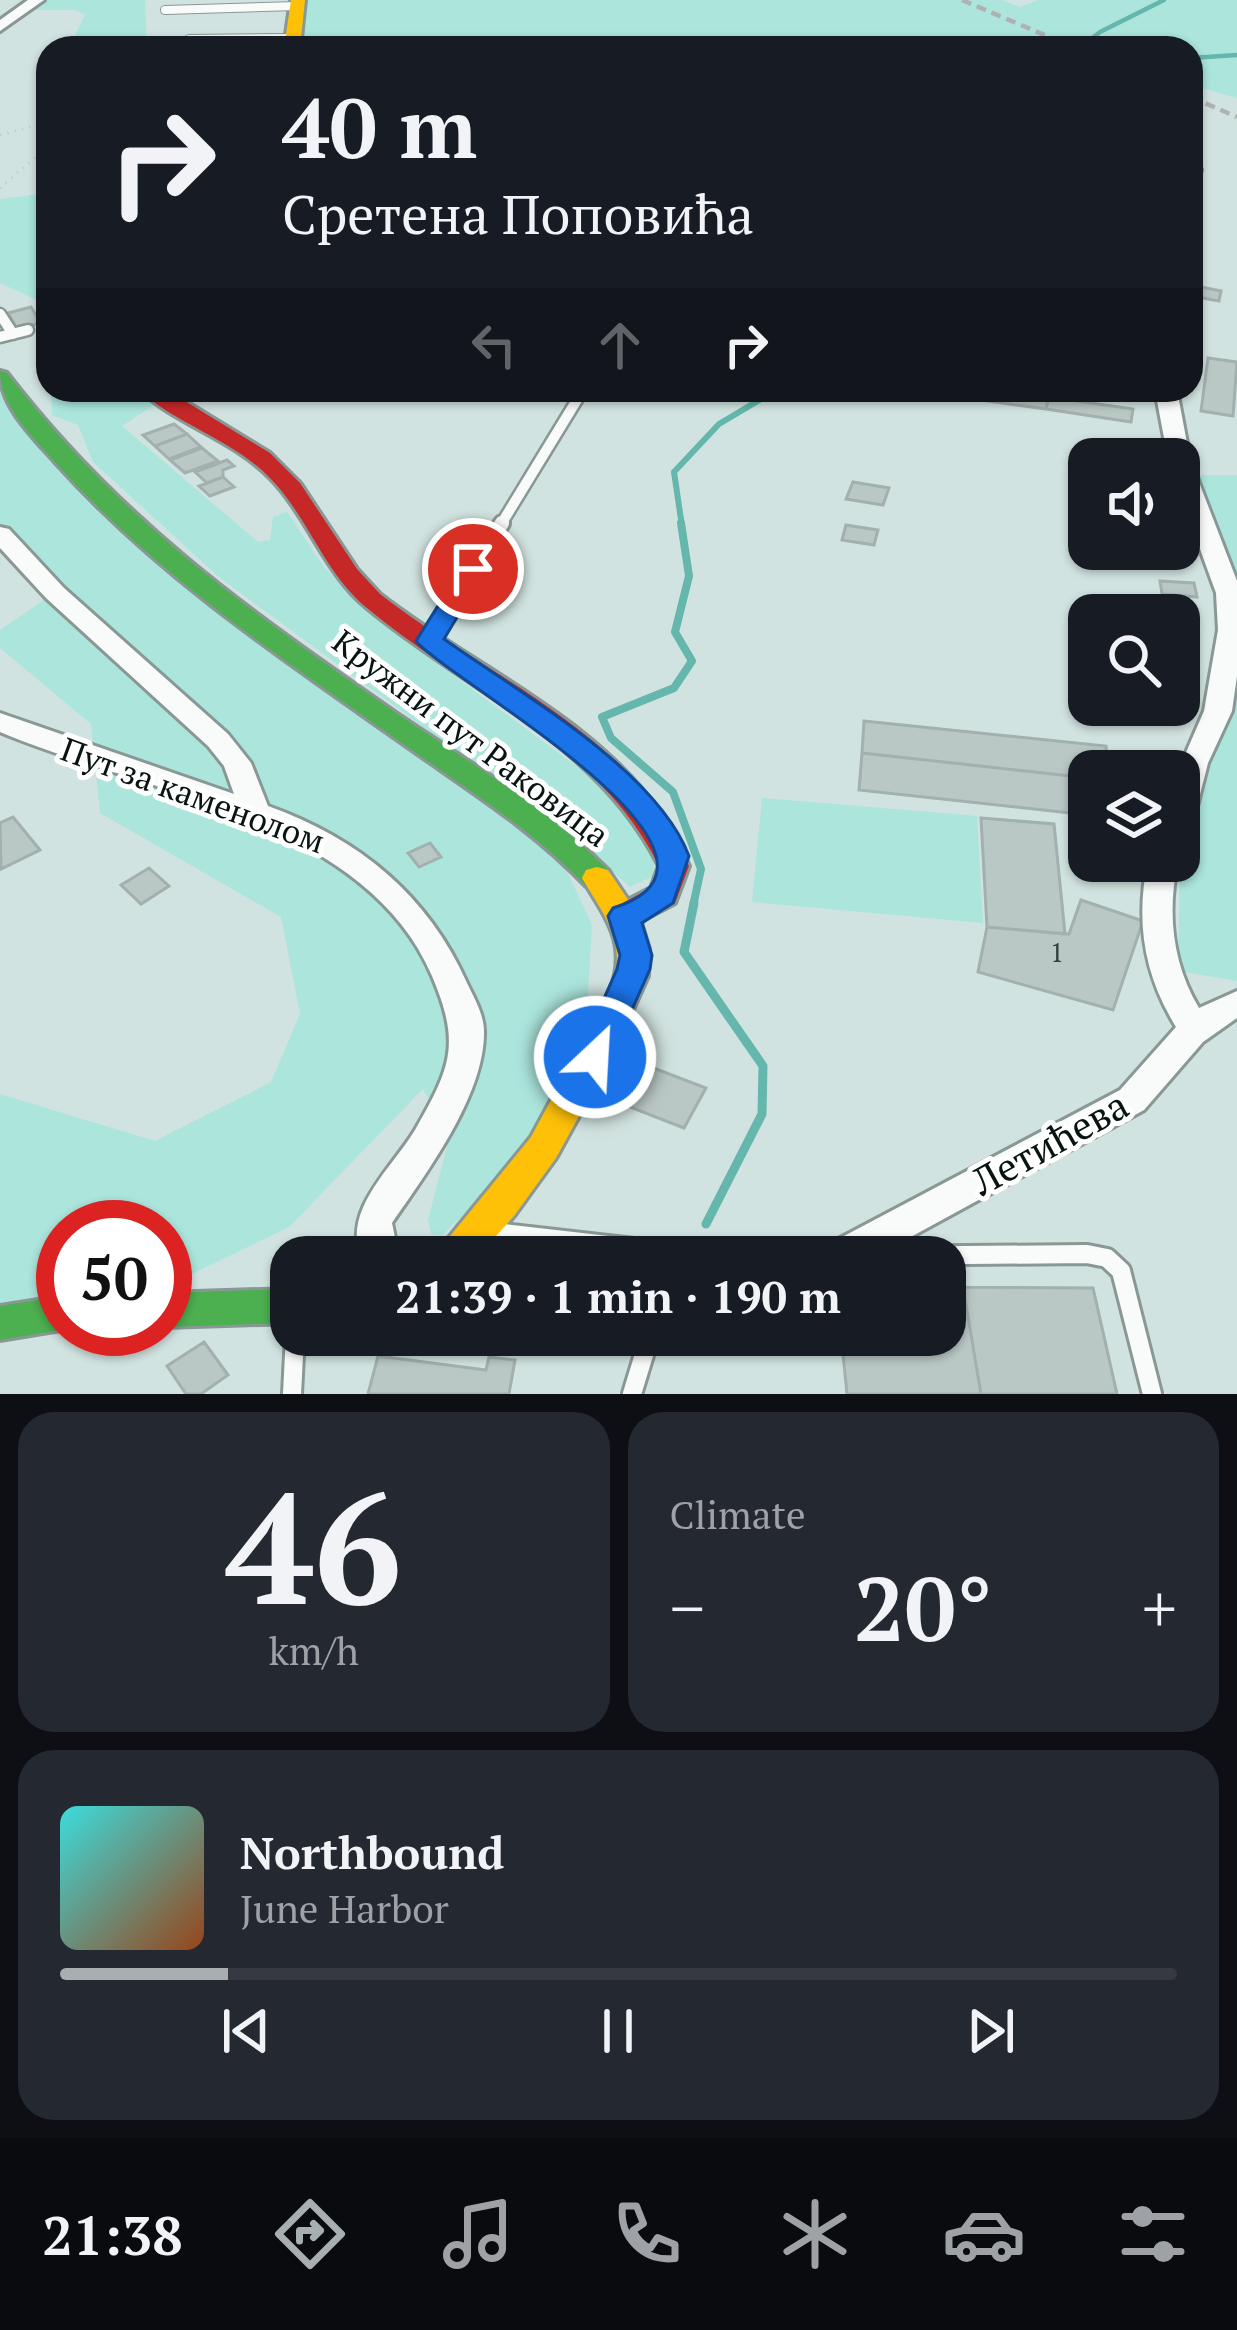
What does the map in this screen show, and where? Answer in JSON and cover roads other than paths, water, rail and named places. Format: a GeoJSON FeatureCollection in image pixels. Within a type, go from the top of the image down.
{"type":"FeatureCollection","features":[{"type":"Feature","properties":{"kind":"main road"},"geometry":{"type":"LineString","coordinates":[[293,36],[298,3]]}},
{"type":"Feature","properties":{"kind":"main road","name":"Кружни пут Раковица"},"geometry":{"type":"LineString","coordinates":[[0,377],[66,468],[127,523],[202,586],[550,835],[606,888],[624,916]]}},
{"type":"Feature","properties":{"kind":"main road"},"geometry":{"type":"LineString","coordinates":[[171,402],[267,462],[298,495],[361,590],[615,776],[665,835],[674,856],[670,879],[653,905],[624,916],[636,955],[612,1022],[578,1091],[495,1219],[477,1236]]}},
{"type":"Feature","properties":{"kind":"main road"},"geometry":{"type":"LineString","coordinates":[[192,1309],[270,1307]]}},
{"type":"Feature","properties":{"kind":"main road"},"geometry":{"type":"LineString","coordinates":[[0,1323],[36,1317]]}},
{"type":"Feature","properties":{"kind":"street"},"geometry":{"type":"LineString","coordinates":[[0,27],[37,0]]}},
{"type":"Feature","properties":{"kind":"street"},"geometry":{"type":"LineString","coordinates":[[1168,402],[1175,438]]}},
{"type":"Feature","properties":{"kind":"street"},"geometry":{"type":"LineString","coordinates":[[1200,514],[1225,579],[1231,630],[1218,711],[1200,750]]}},
{"type":"Feature","properties":{"kind":"street"},"geometry":{"type":"LineString","coordinates":[[0,534],[55,593],[218,740],[237,764],[255,811]]}},
{"type":"Feature","properties":{"kind":"street","name":"Пут за каменолом"},"geometry":{"type":"LineString","coordinates":[[0,722],[122,769],[255,811],[335,846],[386,884],[426,928],[454,975],[470,1029],[456,1082],[418,1154],[374,1221],[372,1236]]}},
{"type":"Feature","properties":{"kind":"street"},"geometry":{"type":"LineString","coordinates":[[1161,882],[1155,932],[1167,976],[1193,1027]]}},
{"type":"Feature","properties":{"kind":"street","name":"Летићева"},"geometry":{"type":"LineString","coordinates":[[880,1236],[1132,1100],[1150,1085],[1193,1027],[1211,1013],[1237,1004]]}},
{"type":"Feature","properties":{"kind":"lane"},"geometry":{"type":"LineString","coordinates":[[165,10],[298,3]]}},
{"type":"Feature","properties":{"kind":"lane"},"geometry":{"type":"LineString","coordinates":[[0,314],[7,336],[28,330]]}},
{"type":"Feature","properties":{"kind":"lane"},"geometry":{"type":"LineString","coordinates":[[429,641],[576,402]]}},
{"type":"Feature","properties":{"kind":"lane"},"geometry":{"type":"LineString","coordinates":[[966,1255],[1087,1254],[1107,1258],[1120,1271],[1151,1394]]}},
{"type":"Feature","properties":{"kind":"lane"},"geometry":{"type":"LineString","coordinates":[[292,1394],[294,1356]]}},
{"type":"Feature","properties":{"kind":"lane"},"geometry":{"type":"LineString","coordinates":[[632,1394],[644,1356]]}},
{"type":"Feature","properties":{"kind":"waterway"},"geometry":{"type":"LineString","coordinates":[[1095,36],[1164,0]]}},
{"type":"Feature","properties":{"kind":"waterway"},"geometry":{"type":"LineString","coordinates":[[1203,57],[1237,55]]}},
{"type":"Feature","properties":{"kind":"waterway"},"geometry":{"type":"LineString","coordinates":[[682,526],[674,472],[719,424],[756,402]]}},
{"type":"Feature","properties":{"kind":"waterway"},"geometry":{"type":"LineString","coordinates":[[681,523],[689,576],[675,632],[692,661],[674,688],[602,717],[611,738],[673,792],[701,869],[693,906]]}},
{"type":"Feature","properties":{"kind":"waterway"},"geometry":{"type":"LineString","coordinates":[[694,903],[684,952],[763,1066],[762,1114],[706,1224]]}},
{"type":"Feature","properties":{"kind":"railway"},"geometry":{"type":"LineString","coordinates":[[962,0],[1047,36]]}},
{"type":"Feature","properties":{"kind":"railway"},"geometry":{"type":"LineString","coordinates":[[1203,102],[1237,117]]}}]}
